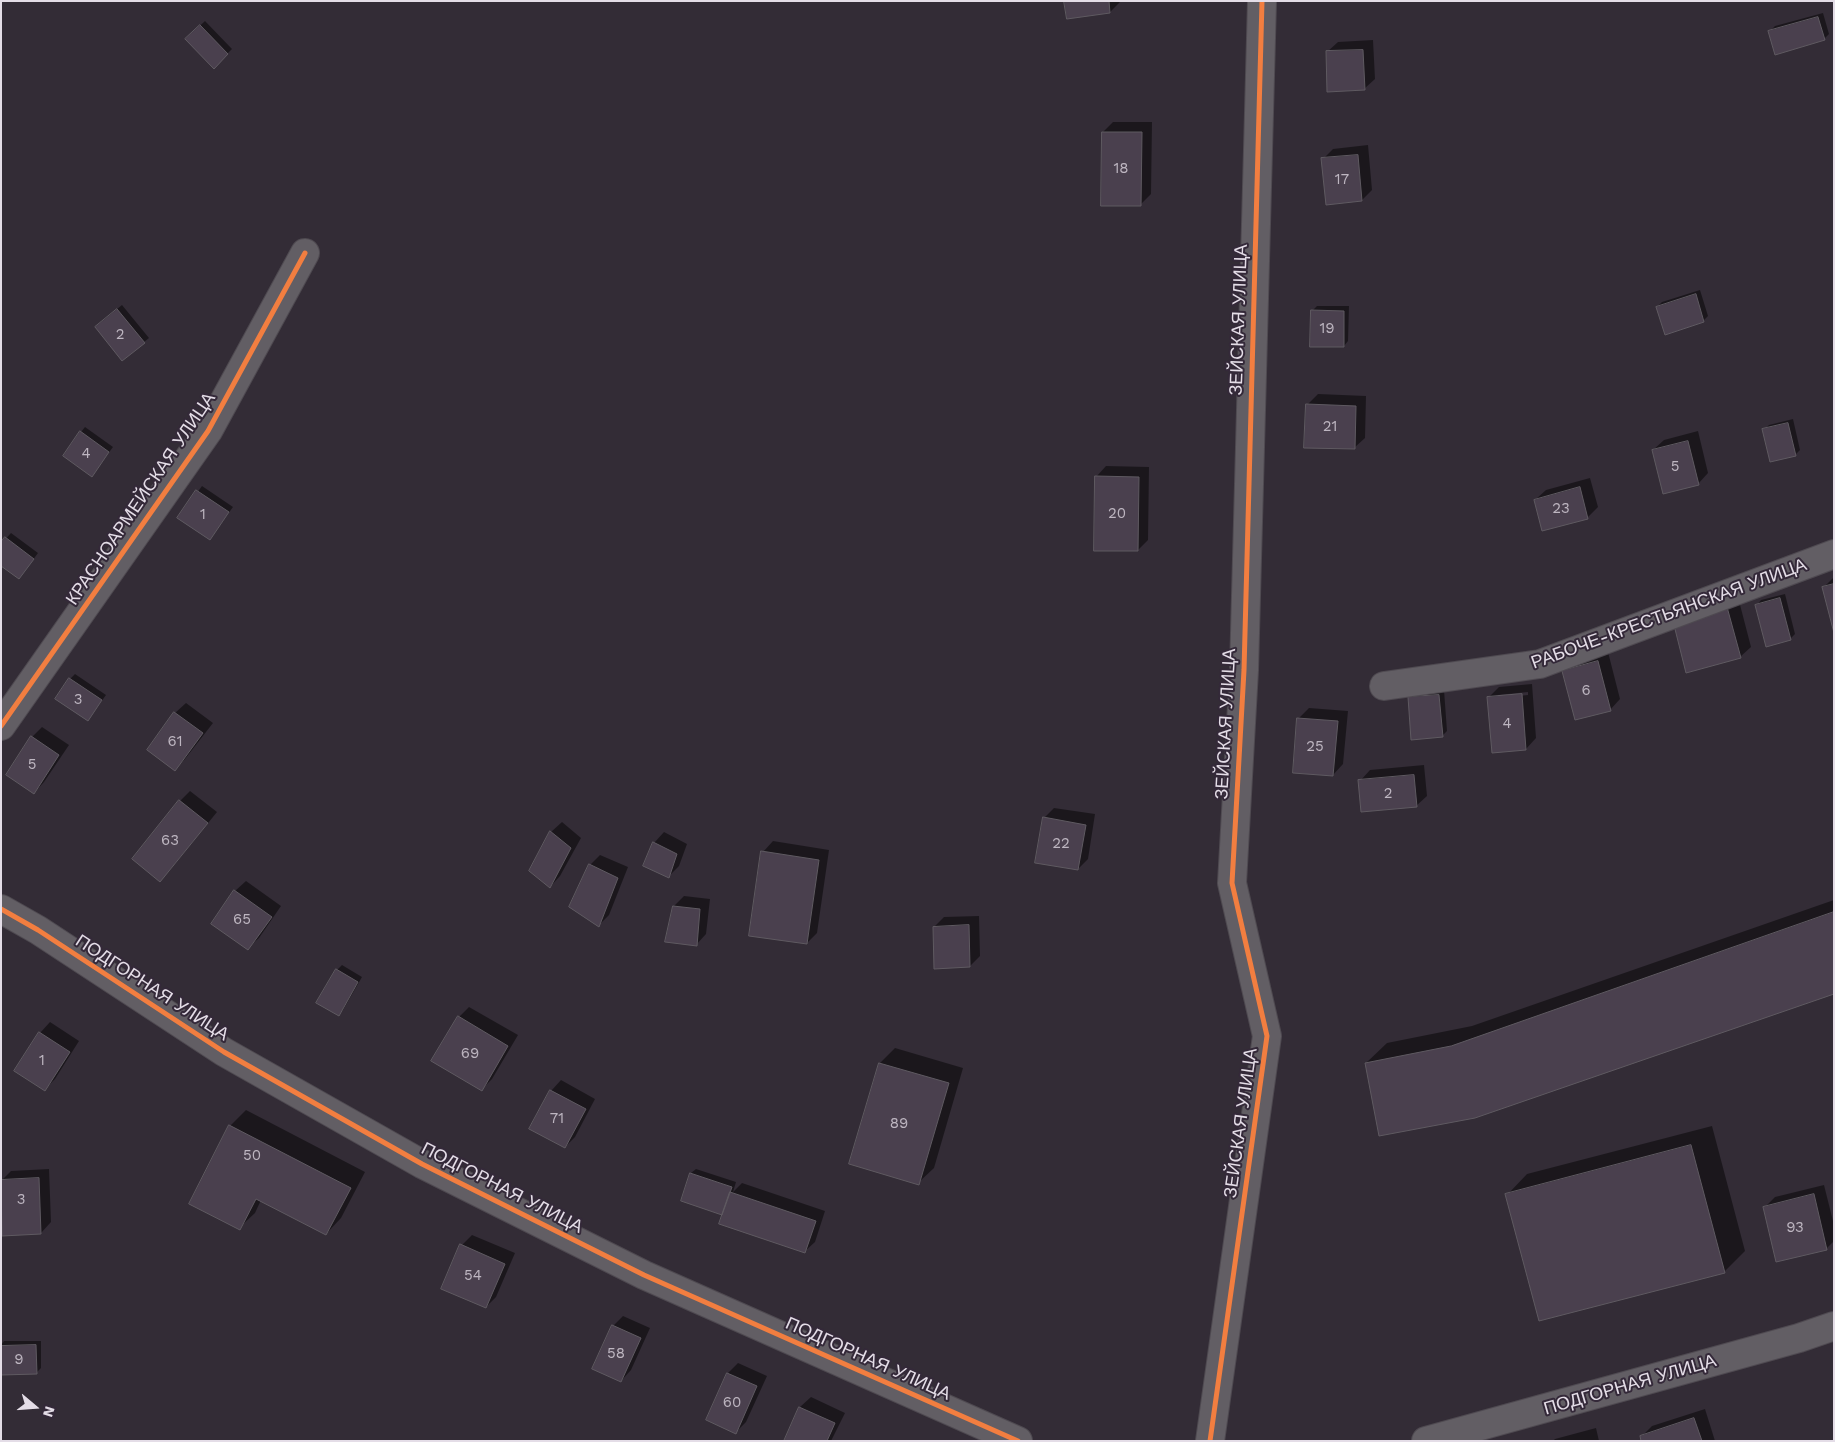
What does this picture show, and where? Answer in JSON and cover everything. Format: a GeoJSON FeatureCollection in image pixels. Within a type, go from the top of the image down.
{"type":"FeatureCollection","features":[{"type":"Feature","properties":{"kind":"street","name":"ЗЕЙСКАЯ УЛИЦА"},"geometry":{"type":"LineString","coordinates":[[1210,1441],[1267,1036],[1232,883],[1244,660],[1262,1]]}},
{"type":"Feature","properties":{"kind":"street","name":"КРАСНОАРМЕЙСКАЯ УЛИЦА"},"geometry":{"type":"LineString","coordinates":[[1,726],[208,431],[306,253]]}},
{"type":"Feature","properties":{"kind":"street","name":"РАБОЧЕ-КРЕСТЬЯНСКАЯ УЛИЦА"},"geometry":{"type":"LineString","coordinates":[[1384,686],[1540,664],[1834,554]]}},
{"type":"Feature","properties":{"kind":"street","name":"ПОДГОРНАЯ УЛИЦА"},"geometry":{"type":"LineString","coordinates":[[1,908],[38,930],[224,1052],[422,1164],[644,1275],[1018,1441]]}},
{"type":"Feature","properties":{"kind":"street","name":"ПОДГОРНАЯ УЛИЦА"},"geometry":{"type":"LineString","coordinates":[[1426,1441],[1799,1338],[1834,1326]]}},
{"type":"Feature","properties":{"kind":"building"},"geometry":{"type":"Polygon","coordinates":[[[1064,1],[1109,1],[1110,13],[1067,19],[1064,1]]]}},
{"type":"Feature","properties":{"kind":"building"},"geometry":{"type":"Polygon","coordinates":[[[1818,17],[1825,40],[1775,55],[1768,31],[1818,17]]]}},
{"type":"Feature","properties":{"kind":"building"},"geometry":{"type":"Polygon","coordinates":[[[200,25],[228,54],[214,69],[185,39],[200,25]]]}},
{"type":"Feature","properties":{"kind":"building"},"geometry":{"type":"Polygon","coordinates":[[[1363,50],[1365,90],[1327,92],[1326,51],[1363,50]]]}},
{"type":"Feature","properties":{"kind":"building"},"geometry":{"type":"Polygon","coordinates":[[[1102,132],[1142,132],[1141,206],[1101,206],[1102,132]]]}},
{"type":"Feature","properties":{"kind":"building"},"geometry":{"type":"Polygon","coordinates":[[[1358,155],[1362,201],[1326,205],[1321,158],[1358,155]]]}},
{"type":"Feature","properties":{"kind":"building"},"geometry":{"type":"Polygon","coordinates":[[[1696,294],[1704,322],[1665,335],[1656,307],[1696,294]]]}},
{"type":"Feature","properties":{"kind":"building"},"geometry":{"type":"Polygon","coordinates":[[[117,309],[145,343],[122,361],[95,327],[117,309]]]}},
{"type":"Feature","properties":{"kind":"building"},"geometry":{"type":"Polygon","coordinates":[[[1311,310],[1344,311],[1344,347],[1310,347],[1311,310]]]}},
{"type":"Feature","properties":{"kind":"building"},"geometry":{"type":"Polygon","coordinates":[[[1306,404],[1356,406],[1355,449],[1304,448],[1306,404]]]}},
{"type":"Feature","properties":{"kind":"building"},"geometry":{"type":"Polygon","coordinates":[[[1788,423],[1796,456],[1770,462],[1762,429],[1788,423]]]}},
{"type":"Feature","properties":{"kind":"building"},"geometry":{"type":"Polygon","coordinates":[[[80,431],[109,452],[92,477],[63,456],[80,431]]]}},
{"type":"Feature","properties":{"kind":"building"},"geometry":{"type":"Polygon","coordinates":[[[1688,441],[1699,485],[1663,494],[1652,450],[1688,441]]]}},
{"type":"Feature","properties":{"kind":"building"},"geometry":{"type":"Polygon","coordinates":[[[1095,476],[1139,477],[1138,551],[1094,551],[1095,476]]]}},
{"type":"Feature","properties":{"kind":"building"},"geometry":{"type":"Polygon","coordinates":[[[1580,487],[1588,519],[1542,531],[1534,500],[1580,487]]]}},
{"type":"Feature","properties":{"kind":"building"},"geometry":{"type":"Polygon","coordinates":[[[196,490],[229,512],[210,540],[177,518],[196,490]]]}},
{"type":"Feature","properties":{"kind":"building"},"geometry":{"type":"Polygon","coordinates":[[[5,537],[34,559],[19,579],[1,566],[1,542],[5,537]]]}},
{"type":"Feature","properties":{"kind":"building"},"geometry":{"type":"Polygon","coordinates":[[[1834,584],[1834,633],[1822,587],[1834,584]]]}},
{"type":"Feature","properties":{"kind":"building"},"geometry":{"type":"Polygon","coordinates":[[[1780,598],[1791,640],[1766,647],[1755,605],[1780,598]]]}},
{"type":"Feature","properties":{"kind":"building"},"geometry":{"type":"Polygon","coordinates":[[[1727,607],[1741,658],[1686,673],[1673,621],[1727,607]]]}},
{"type":"Feature","properties":{"kind":"building"},"geometry":{"type":"Polygon","coordinates":[[[1598,661],[1611,711],[1575,720],[1562,671],[1598,661]]]}},
{"type":"Feature","properties":{"kind":"building"},"geometry":{"type":"Polygon","coordinates":[[[69,678],[102,700],[88,721],[55,699],[69,678]]]}},
{"type":"Feature","properties":{"kind":"building"},"geometry":{"type":"Polygon","coordinates":[[[1522,694],[1526,750],[1492,753],[1487,697],[1522,694]]]}},
{"type":"Feature","properties":{"kind":"building"},"geometry":{"type":"Polygon","coordinates":[[[1439,695],[1443,737],[1411,740],[1408,697],[1439,695]]]}},
{"type":"Feature","properties":{"kind":"building"},"geometry":{"type":"Polygon","coordinates":[[[174,712],[203,733],[175,771],[147,750],[174,712]]]}},
{"type":"Feature","properties":{"kind":"building"},"geometry":{"type":"Polygon","coordinates":[[[1297,718],[1338,721],[1333,776],[1293,773],[1297,718]]]}},
{"type":"Feature","properties":{"kind":"building"},"geometry":{"type":"Polygon","coordinates":[[[31,736],[59,755],[34,794],[6,775],[31,736]]]}},
{"type":"Feature","properties":{"kind":"building"},"geometry":{"type":"Polygon","coordinates":[[[1414,775],[1417,807],[1361,812],[1358,780],[1414,775]]]}},
{"type":"Feature","properties":{"kind":"building"},"geometry":{"type":"Polygon","coordinates":[[[179,800],[208,823],[160,882],[132,859],[179,800]]]}},
{"type":"Feature","properties":{"kind":"building"},"geometry":{"type":"Polygon","coordinates":[[[1043,817],[1086,825],[1078,870],[1035,863],[1043,817]]]}},
{"type":"Feature","properties":{"kind":"building"},"geometry":{"type":"Polygon","coordinates":[[[550,831],[571,848],[550,888],[529,871],[550,831]]]}},
{"type":"Feature","properties":{"kind":"building"},"geometry":{"type":"Polygon","coordinates":[[[653,842],[677,854],[669,878],[643,866],[653,842]]]}},
{"type":"Feature","properties":{"kind":"building"},"geometry":{"type":"Polygon","coordinates":[[[761,851],[819,860],[807,944],[749,936],[761,851]]]}},
{"type":"Feature","properties":{"kind":"building"},"geometry":{"type":"Polygon","coordinates":[[[589,864],[618,878],[599,927],[569,907],[589,864]]]}},
{"type":"Feature","properties":{"kind":"building"},"geometry":{"type":"Polygon","coordinates":[[[234,890],[272,917],[248,950],[211,924],[234,890]]]}},
{"type":"Feature","properties":{"kind":"building"},"geometry":{"type":"Polygon","coordinates":[[[673,906],[700,909],[697,946],[665,942],[673,906]]]}},
{"type":"Feature","properties":{"kind":"building"},"geometry":{"type":"Polygon","coordinates":[[[1834,912],[1834,994],[1475,1118],[1379,1136],[1365,1063],[1451,1046],[1834,912]]]}},
{"type":"Feature","properties":{"kind":"building"},"geometry":{"type":"Polygon","coordinates":[[[969,925],[970,967],[934,969],[933,927],[969,925]]]}},
{"type":"Feature","properties":{"kind":"building"},"geometry":{"type":"Polygon","coordinates":[[[336,969],[358,982],[339,1016],[316,1003],[336,969]]]}},
{"type":"Feature","properties":{"kind":"building"},"geometry":{"type":"Polygon","coordinates":[[[458,1016],[508,1046],[482,1091],[431,1061],[458,1016]]]}},
{"type":"Feature","properties":{"kind":"building"},"geometry":{"type":"Polygon","coordinates":[[[39,1032],[70,1052],[45,1091],[14,1071],[39,1032]]]}},
{"type":"Feature","properties":{"kind":"building"},"geometry":{"type":"Polygon","coordinates":[[[879,1063],[949,1083],[919,1185],[849,1164],[879,1063]]]}},
{"type":"Feature","properties":{"kind":"building"},"geometry":{"type":"Polygon","coordinates":[[[550,1090],[586,1109],[565,1148],[529,1129],[550,1090]]]}},
{"type":"Feature","properties":{"kind":"building"},"geometry":{"type":"Polygon","coordinates":[[[229,1125],[351,1188],[326,1235],[256,1199],[240,1230],[189,1204],[229,1125]]]}},
{"type":"Feature","properties":{"kind":"building"},"geometry":{"type":"Polygon","coordinates":[[[1691,1145],[1725,1273],[1539,1321],[1505,1194],[1691,1145]]]}},
{"type":"Feature","properties":{"kind":"building"},"geometry":{"type":"Polygon","coordinates":[[[690,1173],[732,1187],[722,1215],[681,1201],[690,1173]]]}},
{"type":"Feature","properties":{"kind":"building"},"geometry":{"type":"Polygon","coordinates":[[[39,1178],[41,1234],[2,1236],[1,1180],[39,1178]]]}},
{"type":"Feature","properties":{"kind":"building"},"geometry":{"type":"Polygon","coordinates":[[[730,1192],[816,1221],[805,1253],[719,1224],[730,1192]]]}},
{"type":"Feature","properties":{"kind":"building"},"geometry":{"type":"Polygon","coordinates":[[[1814,1194],[1827,1250],[1776,1262],[1763,1207],[1814,1194]]]}},
{"type":"Feature","properties":{"kind":"building"},"geometry":{"type":"Polygon","coordinates":[[[460,1244],[505,1264],[486,1308],[441,1289],[460,1244]]]}},
{"type":"Feature","properties":{"kind":"building"},"geometry":{"type":"Polygon","coordinates":[[[612,1325],[641,1338],[621,1382],[592,1369],[612,1325]]]}},
{"type":"Feature","properties":{"kind":"building"},"geometry":{"type":"Polygon","coordinates":[[[36,1345],[37,1374],[1,1375],[1,1346],[36,1345]]]}},
{"type":"Feature","properties":{"kind":"building"},"geometry":{"type":"Polygon","coordinates":[[[727,1373],[757,1386],[736,1434],[706,1420],[727,1373]]]}},
{"type":"Feature","properties":{"kind":"building"},"geometry":{"type":"Polygon","coordinates":[[[799,1407],[835,1423],[827,1441],[784,1441],[799,1407]]]}},
{"type":"Feature","properties":{"kind":"building"},"geometry":{"type":"Polygon","coordinates":[[[1694,1418],[1702,1441],[1641,1441],[1640,1436],[1694,1418]]]}},
{"type":"Feature","properties":{"kind":"cycle path"},"geometry":{"type":"LineString","coordinates":[[1210,1441],[1267,1036],[1232,883],[1244,670],[1262,1]]}},
{"type":"Feature","properties":{"kind":"cycle path"},"geometry":{"type":"LineString","coordinates":[[1,726],[208,431],[305,253]]}},
{"type":"Feature","properties":{"kind":"cycle path"},"geometry":{"type":"LineString","coordinates":[[1,909],[38,930],[224,1052],[422,1164],[644,1275],[1018,1441]]}}]}
